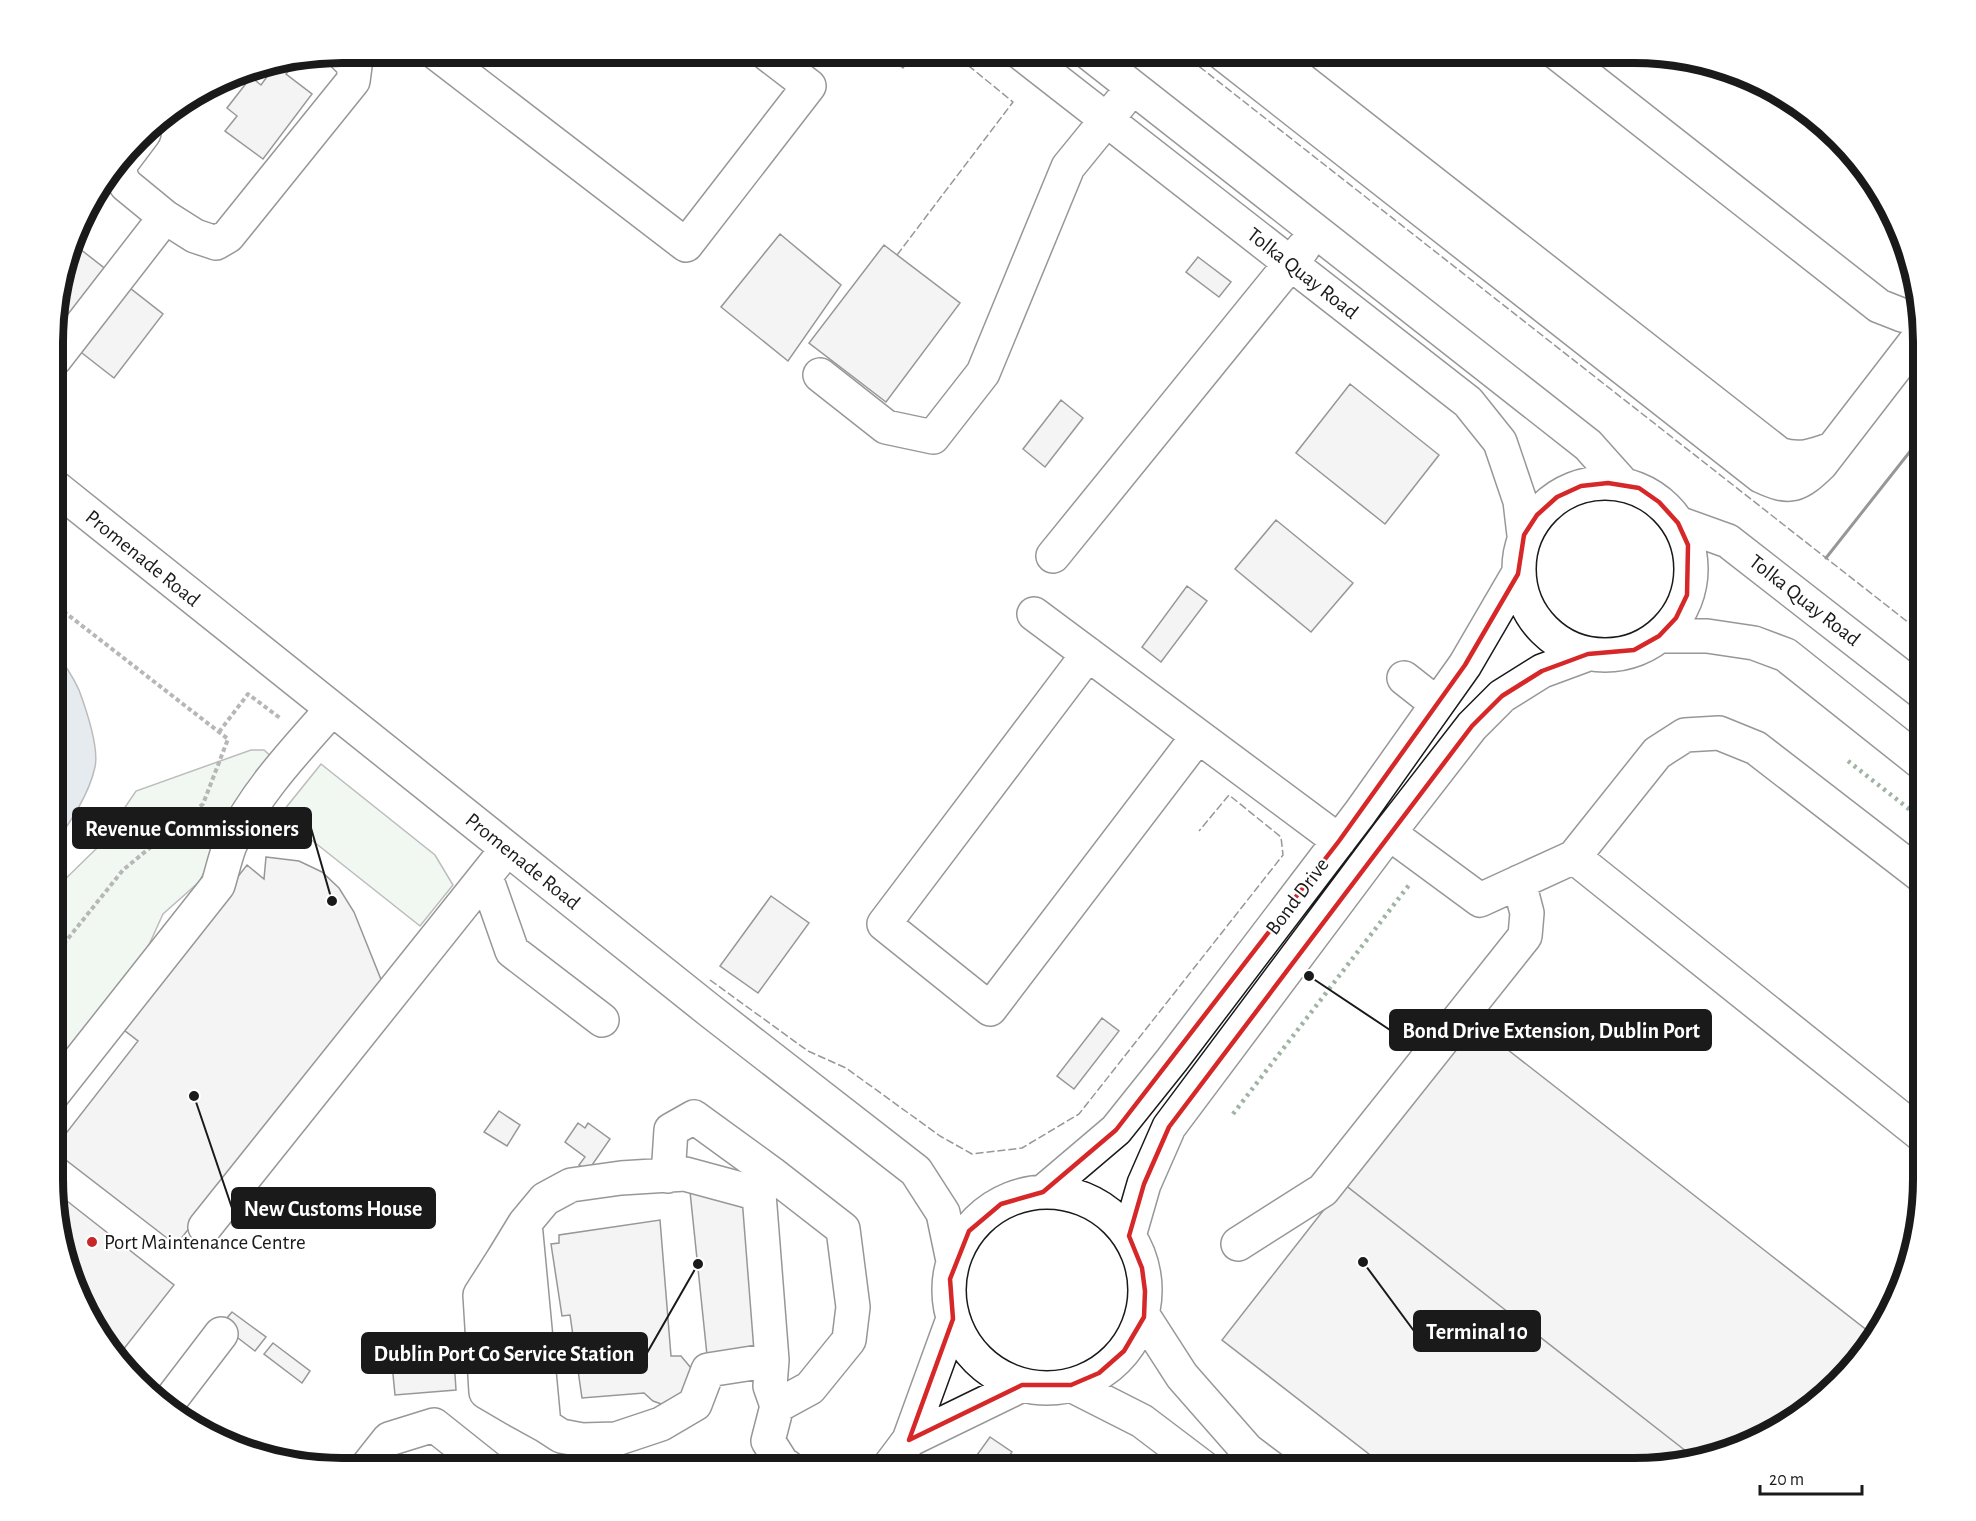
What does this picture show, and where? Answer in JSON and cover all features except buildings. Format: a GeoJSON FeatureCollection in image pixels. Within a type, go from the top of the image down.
{"type":"FeatureCollection","features":[{"type":"Feature","properties":{"kind":"street"},"geometry":{"type":"LineString","coordinates":[[121,173],[126,185],[165,217],[195,236],[216,243],[228,236],[353,81],[355,66],[352,63]]}},
{"type":"Feature","properties":{"kind":"street"},"geometry":{"type":"LineString","coordinates":[[450,63],[686,245],[809,86],[779,63]]}},
{"type":"Feature","properties":{"kind":"street","name":"Tolka Quay Road"},"geometry":{"type":"LineString","coordinates":[[1034,63],[1468,402],[1500,442],[1520,501],[1524,535]]}},
{"type":"Feature","properties":{"kind":"street","name":"Tolka Quay Road"},"geometry":{"type":"LineString","coordinates":[[1102,63],[1588,445],[1622,483]]}},
{"type":"Feature","properties":{"kind":"street"},"geometry":{"type":"LineString","coordinates":[[1235,63],[1761,476],[1774,482],[1789,485],[1805,479],[1821,464],[1913,345]]}},
{"type":"Feature","properties":{"kind":"street"},"geometry":{"type":"LineString","coordinates":[[1280,63],[1779,454],[1792,459],[1806,458],[1832,449]]}},
{"type":"Feature","properties":{"kind":"street"},"geometry":{"type":"LineString","coordinates":[[1570,63],[1879,306],[1912,317]]}},
{"type":"Feature","properties":{"kind":"street"},"geometry":{"type":"LineString","coordinates":[[820,375],[886,427],[933,437],[983,374],[1068,166],[1133,88]]}},
{"type":"Feature","properties":{"kind":"street"},"geometry":{"type":"LineString","coordinates":[[63,349],[165,217]]}},
{"type":"Feature","properties":{"kind":"street"},"geometry":{"type":"LineString","coordinates":[[1053,556],[1316,231]]}},
{"type":"Feature","properties":{"kind":"street"},"geometry":{"type":"LineString","coordinates":[[1622,483],[1639,488],[1659,502],[1678,523],[1688,545],[1691,570],[1688,595],[1676,618],[1659,636],[1634,650],[1607,655],[1588,654],[1550,635],[1533,617],[1522,593],[1518,574],[1519,555],[1524,535],[1537,515],[1557,497],[1581,486],[1622,483]]}},
{"type":"Feature","properties":{"kind":"street","name":"Promenade Road"},"geometry":{"type":"LineString","coordinates":[[63,493],[507,849],[916,1171],[943,1213],[953,1261]]}},
{"type":"Feature","properties":{"kind":"street","name":"Tolka Quay Road"},"geometry":{"type":"LineString","coordinates":[[1678,523],[1728,542],[1913,685]]}},
{"type":"Feature","properties":{"kind":"street","name":"Bond Drive"},"geometry":{"type":"LineString","coordinates":[[1043,1192],[1116,1130],[1339,841],[1465,664],[1518,574]]}},
{"type":"Feature","properties":{"kind":"street"},"geometry":{"type":"LineString","coordinates":[[1034,614],[1339,841]]}},
{"type":"Feature","properties":{"kind":"street"},"geometry":{"type":"LineString","coordinates":[[1659,636],[1707,636],[1742,641],[1754,643],[1786,656],[1913,756]]}},
{"type":"Feature","properties":{"kind":"street"},"geometry":{"type":"LineString","coordinates":[[1088,654],[884,924],[990,1009],[1198,736]]}},
{"type":"Feature","properties":{"kind":"street","name":"Bond Drive"},"geometry":{"type":"LineString","coordinates":[[1129,1236],[1144,1184],[1169,1127],[1472,726],[1502,696],[1542,671],[1588,654]]}},
{"type":"Feature","properties":{"kind":"street"},"geometry":{"type":"LineString","coordinates":[[1404,678],[1437,704]]}},
{"type":"Feature","properties":{"kind":"street"},"geometry":{"type":"LineString","coordinates":[[63,1081],[218,885],[230,847],[257,798],[289,756],[333,709]]}},
{"type":"Feature","properties":{"kind":"street"},"geometry":{"type":"LineString","coordinates":[[1389,833],[1480,900],[1574,857],[1657,753],[1685,735],[1719,733],[1756,748],[1913,869]]}},
{"type":"Feature","properties":{"kind":"street"},"geometry":{"type":"LineString","coordinates":[[205,1227],[507,849]]}},
{"type":"Feature","properties":{"kind":"street"},"geometry":{"type":"LineString","coordinates":[[1574,857],[1913,1128]]}},
{"type":"Feature","properties":{"kind":"street"},"geometry":{"type":"LineString","coordinates":[[486,876],[512,951],[602,1020]]}},
{"type":"Feature","properties":{"kind":"street"},"geometry":{"type":"LineString","coordinates":[[1238,1244],[1323,1190],[1525,936],[1527,913],[1519,882]]}},
{"type":"Feature","properties":{"kind":"street"},"geometry":{"type":"LineString","coordinates":[[668,1176],[671,1130],[694,1117],[765,1184],[843,1229],[853,1307],[849,1340],[810,1388],[777,1406]]}},
{"type":"Feature","properties":{"kind":"street"},"geometry":{"type":"LineString","coordinates":[[765,1184],[685,1174],[621,1178],[571,1185],[544,1199],[525,1222],[503,1259],[506,1323],[515,1409],[561,1436],[582,1440],[616,1439],[662,1424],[695,1404],[708,1370],[771,1360]]}},
{"type":"Feature","properties":{"kind":"street"},"geometry":{"type":"LineString","coordinates":[[765,1184],[770,1386],[777,1406],[768,1441],[779,1458]]}},
{"type":"Feature","properties":{"kind":"street"},"geometry":{"type":"LineString","coordinates":[[1043,1192],[1078,1197],[1098,1207],[1118,1223],[1129,1236],[1142,1268],[1145,1291],[1144,1317],[1124,1351],[1099,1373],[1071,1385],[1042,1388],[1022,1385],[999,1376],[976,1358],[966,1345],[953,1319],[949,1297],[953,1261],[969,1231],[984,1215],[1001,1204],[1022,1196],[1043,1192]]}},
{"type":"Feature","properties":{"kind":"street"},"geometry":{"type":"LineString","coordinates":[[525,1222],[544,1425]]}},
{"type":"Feature","properties":{"kind":"street"},"geometry":{"type":"LineString","coordinates":[[1144,1317],[1182,1376],[1247,1450],[1258,1458]]}},
{"type":"Feature","properties":{"kind":"street"},"geometry":{"type":"LineString","coordinates":[[896,1458],[909,1440],[953,1319]]}},
{"type":"Feature","properties":{"kind":"street"},"geometry":{"type":"LineString","coordinates":[[171,1399],[222,1334]]}},
{"type":"Feature","properties":{"kind":"street"},"geometry":{"type":"LineString","coordinates":[[909,1440],[1022,1385]]}},
{"type":"Feature","properties":{"kind":"street"},"geometry":{"type":"LineString","coordinates":[[1071,1385],[1142,1420],[1191,1458]]}},
{"type":"Feature","properties":{"kind":"street"},"geometry":{"type":"LineString","coordinates":[[374,1458],[389,1439],[434,1425],[475,1458]]}},
{"type":"Feature","properties":{"kind":"path"},"geometry":{"type":"LineString","coordinates":[[63,611],[228,739],[203,804],[123,870],[63,945]]}},
{"type":"Feature","properties":{"kind":"path"},"geometry":{"type":"LineString","coordinates":[[219,732],[248,694],[306,738]]}},
{"type":"Feature","properties":{"kind":"highlighted area"},"geometry":{"type":"Polygon","coordinates":[[[1608,483],[1639,488],[1659,502],[1678,523],[1688,545],[1687,595],[1676,618],[1659,636],[1634,650],[1588,654],[1542,671],[1502,696],[1472,726],[1169,1127],[1144,1184],[1129,1236],[1142,1268],[1145,1291],[1144,1317],[1124,1351],[1099,1373],[1071,1385],[1022,1385],[909,1440],[953,1319],[950,1279],[969,1231],[1001,1204],[1043,1192],[1116,1130],[1339,841],[1465,665],[1518,574],[1524,535],[1537,515],[1557,497],[1581,486],[1608,483]]]}},
{"type":"Feature","properties":{"kind":"green space"},"geometry":{"type":"Polygon","coordinates":[[[251,750],[264,750],[273,758],[247,788],[199,882],[163,914],[119,1011],[63,1081],[63,881],[98,847],[136,791],[251,750]]]}},
{"type":"Feature","properties":{"kind":"green space"},"geometry":{"type":"Polygon","coordinates":[[[321,764],[435,855],[453,885],[420,926],[280,815],[321,764]]]}},
{"type":"Feature","properties":{"kind":"shaded area"},"geometry":{"type":"Polygon","coordinates":[[[63,663],[79,690],[85,707],[96,759],[84,798],[63,832],[63,663]]]}},
{"type":"Feature","properties":{"kind":"hedge"},"geometry":{"type":"LineString","coordinates":[[1848,761],[1913,812]]}},
{"type":"Feature","properties":{"kind":"hedge"},"geometry":{"type":"LineString","coordinates":[[1233,1114],[1409,885]]}},
{"type":"Feature","properties":{"kind":"fence"},"geometry":{"type":"LineString","coordinates":[[897,255],[1013,102],[965,63]]}},
{"type":"Feature","properties":{"kind":"fence"},"geometry":{"type":"LineString","coordinates":[[1195,63],[1913,626]]}},
{"type":"Feature","properties":{"kind":"fence"},"geometry":{"type":"LineString","coordinates":[[710,980],[808,1051],[846,1068],[940,1136],[972,1154],[1022,1148],[1079,1114],[1283,855],[1281,837],[1229,795],[1199,831]]}},
{"type":"Feature","properties":{"kind":"wall"},"geometry":{"type":"LineString","coordinates":[[1826,558],[1913,448]]}},
{"type":"Feature","properties":{"kind":"place","name":"Revenue Commissioners"},"geometry":{"type":"Point","coordinates":[332,901]}},
{"type":"Feature","properties":{"kind":"place","name":"Bond Drive Extension, Dublin Port"},"geometry":{"type":"Point","coordinates":[1309,976]}},
{"type":"Feature","properties":{"kind":"place","name":"New Customs House"},"geometry":{"type":"Point","coordinates":[194,1096]}},
{"type":"Feature","properties":{"kind":"place","name":"Port Maintenance Centre"},"geometry":{"type":"Point","coordinates":[92,1242]}},
{"type":"Feature","properties":{"kind":"place","name":"Terminal 10"},"geometry":{"type":"Point","coordinates":[1363,1262]}},
{"type":"Feature","properties":{"kind":"place","name":"Dublin Port Co Service Station"},"geometry":{"type":"Point","coordinates":[698,1264]}}]}
